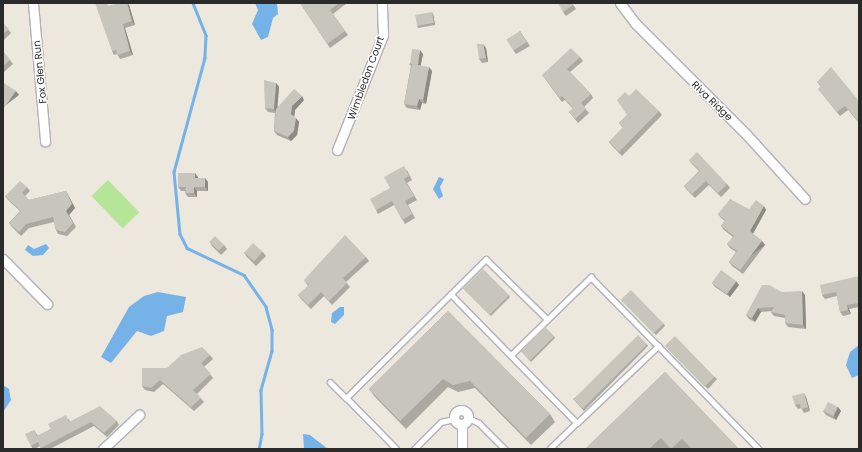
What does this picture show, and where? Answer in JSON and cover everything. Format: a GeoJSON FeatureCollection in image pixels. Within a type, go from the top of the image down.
{"type":"FeatureCollection","features":[{"type":"Feature","properties":{"kind":"street","name":"Fox Glen Run"},"geometry":{"type":"LineString","coordinates":[[33,3],[45,141]]}},
{"type":"Feature","properties":{"kind":"street","name":"Wimbledon Court"},"geometry":{"type":"LineString","coordinates":[[337,150],[382,34],[382,3]]}},
{"type":"Feature","properties":{"kind":"street","name":"Riva Ridge"},"geometry":{"type":"LineString","coordinates":[[620,3],[635,23],[747,134],[805,199]]}},
{"type":"Feature","properties":{"kind":"street"},"geometry":{"type":"LineString","coordinates":[[3,259],[47,304]]}},
{"type":"Feature","properties":{"kind":"street"},"geometry":{"type":"LineString","coordinates":[[103,449],[139,415]]}},
{"type":"Feature","properties":{"kind":"street"},"geometry":{"type":"LineString","coordinates":[[461,420],[462,449]]}},
{"type":"Feature","properties":{"kind":"lane"},"geometry":{"type":"LineString","coordinates":[[346,398],[486,259],[547,319]]}},
{"type":"Feature","properties":{"kind":"lane"},"geometry":{"type":"LineString","coordinates":[[511,355],[591,277],[759,449]]}},
{"type":"Feature","properties":{"kind":"lane"},"geometry":{"type":"LineString","coordinates":[[451,294],[577,423]]}},
{"type":"Feature","properties":{"kind":"lane"},"geometry":{"type":"LineString","coordinates":[[550,449],[658,346]]}},
{"type":"Feature","properties":{"kind":"lane"},"geometry":{"type":"LineString","coordinates":[[330,382],[396,449]]}},
{"type":"Feature","properties":{"kind":"lane"},"geometry":{"type":"LineString","coordinates":[[414,449],[441,422],[461,420],[479,423],[505,449]]}},
{"type":"Feature","properties":{"kind":"green space"},"geometry":{"type":"Polygon","coordinates":[[[108,180],[139,212],[123,228],[91,196],[108,180]]]}},
{"type":"Feature","properties":{"kind":"water"},"geometry":{"type":"Polygon","coordinates":[[[255,3],[277,3],[278,14],[273,18],[268,37],[261,40],[252,24],[258,10],[255,3]]]}},
{"type":"Feature","properties":{"kind":"water"},"geometry":{"type":"Polygon","coordinates":[[[439,177],[444,179],[440,187],[443,196],[439,199],[433,189],[439,177]]]}},
{"type":"Feature","properties":{"kind":"water"},"geometry":{"type":"Polygon","coordinates":[[[46,244],[49,248],[43,255],[33,256],[25,250],[28,245],[34,249],[46,244]]]}},
{"type":"Feature","properties":{"kind":"water"},"geometry":{"type":"Polygon","coordinates":[[[158,292],[186,297],[183,312],[167,316],[164,331],[151,336],[137,331],[111,363],[101,357],[129,307],[144,296],[158,292]]]}},
{"type":"Feature","properties":{"kind":"water"},"geometry":{"type":"Polygon","coordinates":[[[340,307],[344,307],[344,315],[335,324],[331,322],[332,313],[340,307]]]}},
{"type":"Feature","properties":{"kind":"water"},"geometry":{"type":"Polygon","coordinates":[[[859,345],[859,375],[852,378],[846,365],[850,352],[859,345]]]}},
{"type":"Feature","properties":{"kind":"water"},"geometry":{"type":"Polygon","coordinates":[[[3,385],[9,389],[11,400],[3,412],[3,385]]]}},
{"type":"Feature","properties":{"kind":"water"},"geometry":{"type":"Polygon","coordinates":[[[303,434],[310,435],[328,449],[304,449],[303,434]]]}},
{"type":"Feature","properties":{"kind":"building"},"geometry":{"type":"Polygon","coordinates":[[[95,3],[107,3],[108,6],[119,3],[127,3],[132,21],[123,24],[130,51],[117,55],[116,50],[112,51],[95,3]]]}},
{"type":"Feature","properties":{"kind":"building"},"geometry":{"type":"Polygon","coordinates":[[[300,3],[339,3],[330,10],[345,31],[327,44],[300,3]]]}},
{"type":"Feature","properties":{"kind":"building"},"geometry":{"type":"Polygon","coordinates":[[[558,3],[572,3],[573,5],[563,12],[558,3]]]}},
{"type":"Feature","properties":{"kind":"building"},"geometry":{"type":"Polygon","coordinates":[[[432,12],[434,23],[417,26],[415,15],[432,12]]]}},
{"type":"Feature","properties":{"kind":"building"},"geometry":{"type":"Polygon","coordinates":[[[3,23],[9,29],[3,34],[3,23]]]}},
{"type":"Feature","properties":{"kind":"building"},"geometry":{"type":"Polygon","coordinates":[[[520,31],[527,42],[513,51],[506,39],[520,31]]]}},
{"type":"Feature","properties":{"kind":"building"},"geometry":{"type":"Polygon","coordinates":[[[477,44],[483,44],[486,58],[479,59],[477,44]]]}},
{"type":"Feature","properties":{"kind":"building"},"geometry":{"type":"Polygon","coordinates":[[[571,48],[580,57],[567,69],[591,94],[581,103],[586,109],[575,119],[569,112],[573,108],[562,96],[560,98],[542,75],[571,48]]]}},
{"type":"Feature","properties":{"kind":"building"},"geometry":{"type":"Polygon","coordinates":[[[412,49],[420,50],[418,65],[410,64],[412,49]]]}},
{"type":"Feature","properties":{"kind":"building"},"geometry":{"type":"Polygon","coordinates":[[[3,51],[10,60],[3,66],[3,51]]]}},
{"type":"Feature","properties":{"kind":"building"},"geometry":{"type":"Polygon","coordinates":[[[412,64],[429,67],[423,100],[419,99],[417,106],[404,104],[412,64]]]}},
{"type":"Feature","properties":{"kind":"building"},"geometry":{"type":"Polygon","coordinates":[[[831,67],[859,101],[859,122],[845,106],[837,112],[818,89],[821,86],[817,82],[831,67]]]}},
{"type":"Feature","properties":{"kind":"building"},"geometry":{"type":"Polygon","coordinates":[[[264,80],[276,83],[274,109],[265,108],[264,80]]]}},
{"type":"Feature","properties":{"kind":"building"},"geometry":{"type":"Polygon","coordinates":[[[4,83],[16,91],[3,108],[3,84],[4,83]]]}},
{"type":"Feature","properties":{"kind":"building"},"geometry":{"type":"Polygon","coordinates":[[[294,89],[302,96],[292,106],[291,114],[296,118],[294,131],[288,137],[274,131],[276,109],[294,89]]]}},
{"type":"Feature","properties":{"kind":"building"},"geometry":{"type":"Polygon","coordinates":[[[636,89],[659,111],[619,152],[609,142],[623,127],[619,123],[627,115],[617,100],[625,92],[629,96],[636,89]]]}},
{"type":"Feature","properties":{"kind":"building"},"geometry":{"type":"Polygon","coordinates":[[[697,152],[727,184],[718,193],[706,181],[692,194],[684,186],[700,171],[689,160],[697,152]]]}},
{"type":"Feature","properties":{"kind":"building"},"geometry":{"type":"Polygon","coordinates":[[[404,166],[409,176],[404,179],[414,196],[405,201],[412,214],[402,220],[392,201],[376,210],[370,199],[390,188],[384,177],[404,166]]]}},
{"type":"Feature","properties":{"kind":"building"},"geometry":{"type":"Polygon","coordinates":[[[178,173],[195,173],[195,178],[205,178],[205,187],[194,187],[194,193],[185,193],[186,187],[178,187],[178,173]]]}},
{"type":"Feature","properties":{"kind":"building"},"geometry":{"type":"Polygon","coordinates":[[[20,181],[27,187],[22,193],[29,200],[66,191],[72,204],[66,211],[73,223],[65,232],[56,230],[53,217],[26,224],[19,232],[9,223],[21,211],[5,196],[20,181]]]}},
{"type":"Feature","properties":{"kind":"building"},"geometry":{"type":"Polygon","coordinates":[[[730,199],[749,209],[756,200],[764,206],[750,231],[762,241],[740,270],[729,262],[737,251],[727,244],[734,236],[721,226],[725,220],[718,214],[730,199]]]}},
{"type":"Feature","properties":{"kind":"building"},"geometry":{"type":"Polygon","coordinates":[[[345,235],[366,257],[343,278],[347,283],[329,301],[321,292],[308,305],[298,295],[309,285],[304,280],[345,235]]]}},
{"type":"Feature","properties":{"kind":"building"},"geometry":{"type":"Polygon","coordinates":[[[215,236],[224,245],[219,251],[209,242],[215,236]]]}},
{"type":"Feature","properties":{"kind":"building"},"geometry":{"type":"Polygon","coordinates":[[[253,243],[263,252],[254,261],[244,253],[253,243]]]}},
{"type":"Feature","properties":{"kind":"building"},"geometry":{"type":"Polygon","coordinates":[[[483,269],[509,295],[489,315],[463,289],[483,269]]]}},
{"type":"Feature","properties":{"kind":"building"},"geometry":{"type":"Polygon","coordinates":[[[721,270],[736,281],[727,294],[712,283],[721,270]]]}},
{"type":"Feature","properties":{"kind":"building"},"geometry":{"type":"Polygon","coordinates":[[[859,276],[859,303],[847,305],[848,310],[840,312],[836,292],[822,295],[820,285],[859,276]]]}},
{"type":"Feature","properties":{"kind":"building"},"geometry":{"type":"Polygon","coordinates":[[[762,285],[769,285],[782,292],[802,291],[803,325],[785,323],[785,315],[771,312],[774,307],[758,308],[752,318],[746,315],[762,285]]]}},
{"type":"Feature","properties":{"kind":"building"},"geometry":{"type":"Polygon","coordinates":[[[631,290],[664,324],[654,334],[621,300],[631,290]]]}},
{"type":"Feature","properties":{"kind":"building"},"geometry":{"type":"Polygon","coordinates":[[[448,311],[550,414],[526,438],[470,381],[453,385],[443,379],[400,421],[369,389],[448,311]]]}},
{"type":"Feature","properties":{"kind":"building"},"geometry":{"type":"Polygon","coordinates":[[[545,327],[554,336],[530,360],[521,351],[545,327]]]}},
{"type":"Feature","properties":{"kind":"building"},"geometry":{"type":"Polygon","coordinates":[[[638,335],[647,344],[583,409],[574,399],[638,335]]]}},
{"type":"Feature","properties":{"kind":"building"},"geometry":{"type":"Polygon","coordinates":[[[675,336],[715,377],[705,387],[665,346],[675,336]]]}},
{"type":"Feature","properties":{"kind":"building"},"geometry":{"type":"Polygon","coordinates":[[[202,347],[210,355],[201,363],[211,374],[193,390],[201,398],[191,407],[160,380],[151,388],[142,386],[142,368],[167,368],[181,355],[202,347]]]}},
{"type":"Feature","properties":{"kind":"building"},"geometry":{"type":"Polygon","coordinates":[[[665,372],[739,449],[692,449],[682,439],[671,449],[661,438],[649,449],[585,449],[665,372]]]}},
{"type":"Feature","properties":{"kind":"building"},"geometry":{"type":"Polygon","coordinates":[[[804,393],[808,407],[801,409],[800,404],[795,405],[792,396],[804,393]]]}},
{"type":"Feature","properties":{"kind":"building"},"geometry":{"type":"Polygon","coordinates":[[[828,402],[838,407],[833,416],[823,411],[828,402]]]}},
{"type":"Feature","properties":{"kind":"building"},"geometry":{"type":"Polygon","coordinates":[[[100,406],[117,421],[104,433],[91,422],[41,448],[38,442],[31,446],[25,434],[34,430],[37,436],[51,429],[48,424],[66,415],[69,422],[100,406]]]}},
{"type":"Feature","properties":{"kind":"waterway"},"geometry":{"type":"LineString","coordinates":[[193,3],[206,36],[205,58],[174,172],[180,234],[187,248],[244,275],[266,307],[272,330],[272,351],[261,390],[262,434],[259,449]]}}]}
